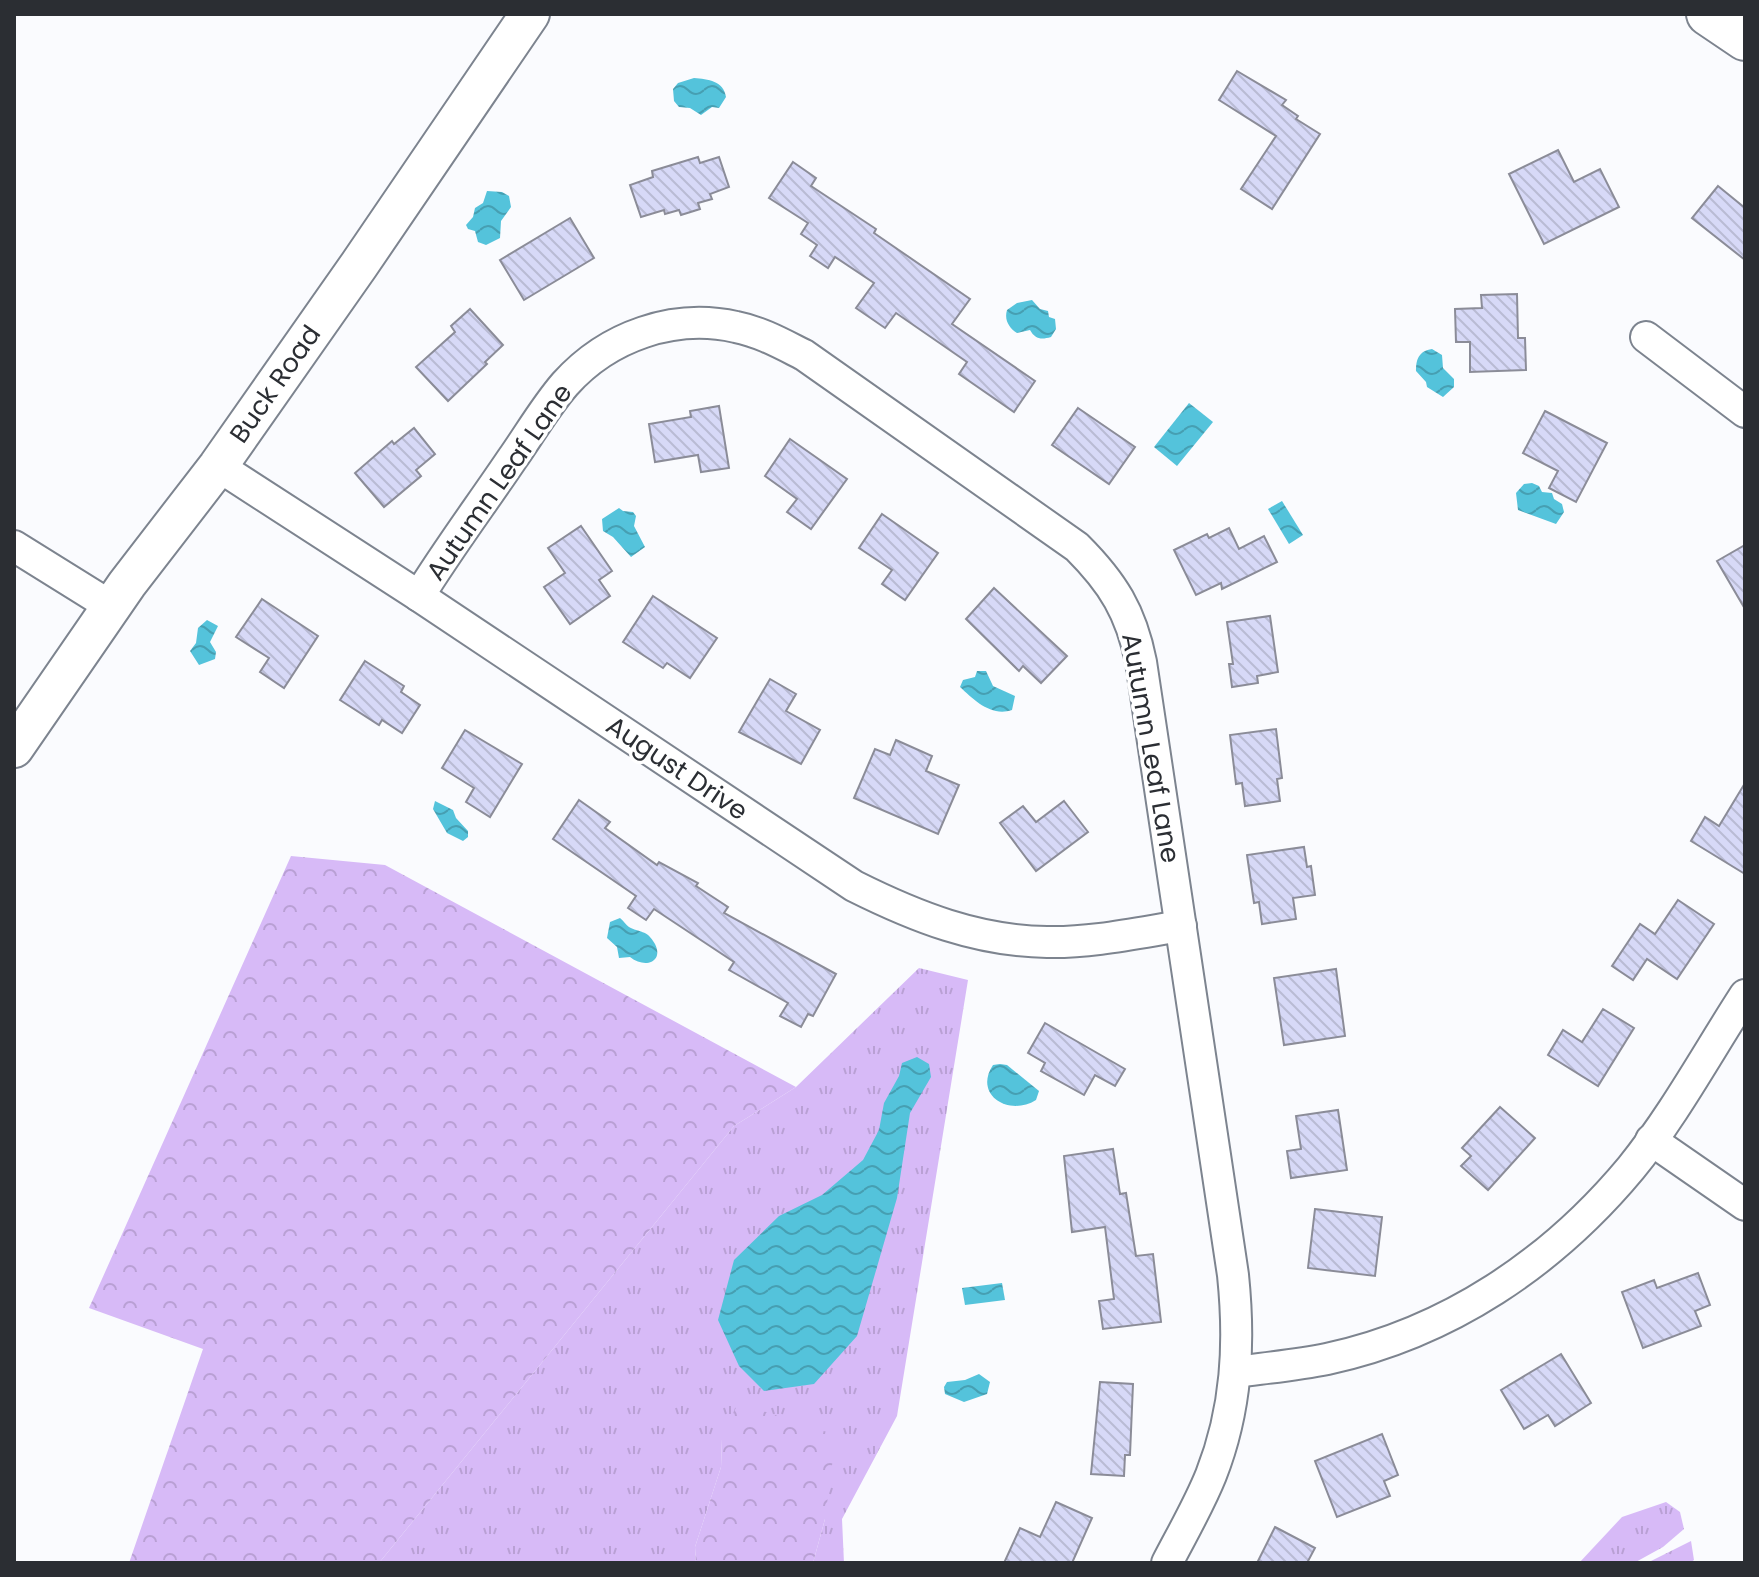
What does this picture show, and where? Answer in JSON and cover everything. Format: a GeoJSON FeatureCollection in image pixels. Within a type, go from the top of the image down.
{"type":"FeatureCollection","features":[{"type":"Feature","properties":{"kind":"main road"},"geometry":{"type":"LineString","coordinates":[[1708,14],[1745,39]]}},
{"type":"Feature","properties":{"kind":"street","name":"Buck Road"},"geometry":{"type":"LineString","coordinates":[[14,748],[112,607],[218,466],[530,14]]}},
{"type":"Feature","properties":{"kind":"street","name":"Autumn Leaf Lane"},"geometry":{"type":"LineString","coordinates":[[419,596],[563,386],[592,359],[637,334],[675,323],[709,322],[765,335],[804,355],[1077,547],[1103,573],[1123,603],[1136,636],[1233,1275],[1238,1327],[1231,1406],[1218,1457],[1167,1563]]}},
{"type":"Feature","properties":{"kind":"street"},"geometry":{"type":"LineString","coordinates":[[1646,337],[1745,412]]}},
{"type":"Feature","properties":{"kind":"street","name":"August Drive"},"geometry":{"type":"LineString","coordinates":[[218,466],[854,886],[902,910],[979,935],[1047,942],[1181,926]]}},
{"type":"Feature","properties":{"kind":"street"},"geometry":{"type":"LineString","coordinates":[[14,546],[112,607]]}},
{"type":"Feature","properties":{"kind":"street"},"geometry":{"type":"LineString","coordinates":[[1236,1372],[1291,1365],[1362,1350],[1431,1325],[1525,1270],[1575,1230],[1631,1168],[1745,995]]}},
{"type":"Feature","properties":{"kind":"street"},"geometry":{"type":"LineString","coordinates":[[1651,1140],[1745,1205]]}},
{"type":"Feature","properties":{"kind":"green space"},"geometry":{"type":"Polygon","coordinates":[[[291,856],[385,865],[796,1087],[734,1126],[379,1563],[129,1563],[203,1349],[89,1308],[291,856]]]}},
{"type":"Feature","properties":{"kind":"green space"},"geometry":{"type":"Polygon","coordinates":[[[919,968],[968,980],[897,1416],[842,1519],[844,1563],[813,1563],[825,1519],[722,1439],[721,1467],[695,1547],[696,1563],[379,1563],[734,1126],[796,1087],[919,968]]]}},
{"type":"Feature","properties":{"kind":"green space"},"geometry":{"type":"Polygon","coordinates":[[[738,1403],[836,1435],[825,1519],[813,1563],[696,1563],[695,1547],[721,1467],[722,1439],[738,1403]]]}},
{"type":"Feature","properties":{"kind":"green space"},"geometry":{"type":"Polygon","coordinates":[[[1666,1502],[1680,1512],[1684,1529],[1663,1547],[1634,1563],[1579,1563],[1622,1517],[1666,1502]]]}},
{"type":"Feature","properties":{"kind":"green space"},"geometry":{"type":"Polygon","coordinates":[[[1691,1541],[1694,1560],[1690,1563],[1647,1563],[1691,1541]]]}},
{"type":"Feature","properties":{"kind":"water"},"geometry":{"type":"Polygon","coordinates":[[[694,78],[710,80],[722,87],[726,97],[719,108],[712,107],[701,115],[690,108],[679,107],[674,101],[673,89],[678,83],[694,78]]]}},
{"type":"Feature","properties":{"kind":"water"},"geometry":{"type":"Polygon","coordinates":[[[487,191],[509,196],[511,207],[501,221],[500,238],[486,245],[478,242],[475,231],[466,225],[473,217],[475,208],[483,203],[487,191]]]}},
{"type":"Feature","properties":{"kind":"water"},"geometry":{"type":"Polygon","coordinates":[[[1032,300],[1055,319],[1056,329],[1051,337],[1039,338],[1030,330],[1017,333],[1008,323],[1007,310],[1017,303],[1032,300]]]}},
{"type":"Feature","properties":{"kind":"water"},"geometry":{"type":"Polygon","coordinates":[[[1432,349],[1442,355],[1443,368],[1454,379],[1454,387],[1443,397],[1427,387],[1416,371],[1419,356],[1432,349]]]}},
{"type":"Feature","properties":{"kind":"water"},"geometry":{"type":"Polygon","coordinates":[[[1189,403],[1213,422],[1177,466],[1154,447],[1189,403]]]}},
{"type":"Feature","properties":{"kind":"water"},"geometry":{"type":"Polygon","coordinates":[[[1524,484],[1539,486],[1542,492],[1552,493],[1554,499],[1562,504],[1564,512],[1556,524],[1518,510],[1516,493],[1524,484]]]}},
{"type":"Feature","properties":{"kind":"water"},"geometry":{"type":"Polygon","coordinates":[[[1282,501],[1303,535],[1289,544],[1268,509],[1282,501]]]}},
{"type":"Feature","properties":{"kind":"water"},"geometry":{"type":"Polygon","coordinates":[[[619,508],[636,516],[634,526],[645,547],[631,557],[613,537],[603,531],[602,519],[619,508]]]}},
{"type":"Feature","properties":{"kind":"water"},"geometry":{"type":"Polygon","coordinates":[[[207,620],[218,626],[210,642],[216,652],[215,659],[199,665],[190,651],[196,643],[198,628],[207,620]]]}},
{"type":"Feature","properties":{"kind":"water"},"geometry":{"type":"Polygon","coordinates":[[[977,671],[986,671],[993,686],[1015,696],[1012,710],[990,709],[960,687],[963,680],[975,677],[977,671]]]}},
{"type":"Feature","properties":{"kind":"water"},"geometry":{"type":"Polygon","coordinates":[[[435,801],[453,810],[468,831],[468,837],[463,841],[447,833],[433,809],[435,801]]]}},
{"type":"Feature","properties":{"kind":"water"},"geometry":{"type":"Polygon","coordinates":[[[620,918],[629,927],[652,939],[657,955],[652,962],[619,958],[617,947],[607,938],[610,922],[620,918]]]}},
{"type":"Feature","properties":{"kind":"water"},"geometry":{"type":"Polygon","coordinates":[[[917,1057],[929,1064],[931,1077],[910,1113],[897,1198],[857,1336],[814,1384],[764,1391],[739,1366],[718,1320],[734,1260],[779,1216],[822,1195],[863,1160],[879,1130],[884,1103],[899,1076],[902,1063],[917,1057]]]}},
{"type":"Feature","properties":{"kind":"water"},"geometry":{"type":"Polygon","coordinates":[[[993,1065],[1007,1065],[1039,1091],[1036,1100],[1015,1106],[997,1100],[991,1094],[987,1086],[988,1076],[993,1065]]]}},
{"type":"Feature","properties":{"kind":"water"},"geometry":{"type":"Polygon","coordinates":[[[1002,1283],[1005,1300],[965,1305],[962,1288],[1002,1283]]]}},
{"type":"Feature","properties":{"kind":"water"},"geometry":{"type":"Polygon","coordinates":[[[979,1374],[990,1382],[987,1394],[964,1402],[945,1394],[947,1382],[965,1380],[979,1374]]]}},
{"type":"Feature","properties":{"kind":"building"},"geometry":{"type":"Polygon","coordinates":[[[1237,71],[1286,100],[1282,105],[1298,116],[1296,119],[1320,134],[1272,209],[1241,189],[1276,136],[1219,100],[1237,71]]]}},
{"type":"Feature","properties":{"kind":"building"},"geometry":{"type":"Polygon","coordinates":[[[1558,150],[1574,182],[1600,169],[1619,207],[1544,244],[1509,174],[1558,150]]]}},
{"type":"Feature","properties":{"kind":"building"},"geometry":{"type":"Polygon","coordinates":[[[698,157],[700,163],[719,157],[729,187],[710,194],[712,199],[698,203],[700,209],[681,215],[679,210],[665,214],[664,210],[641,217],[630,185],[653,177],[652,171],[698,157]]]}},
{"type":"Feature","properties":{"kind":"building"},"geometry":{"type":"Polygon","coordinates":[[[793,162],[816,178],[811,186],[876,229],[874,233],[970,299],[952,324],[1035,381],[1014,412],[959,374],[967,362],[896,313],[885,328],[856,308],[874,283],[835,257],[828,268],[810,256],[817,245],[801,234],[808,223],[769,198],[793,162]]]}},
{"type":"Feature","properties":{"kind":"building"},"geometry":{"type":"Polygon","coordinates":[[[1718,186],[1745,208],[1745,260],[1692,218],[1718,186]]]}},
{"type":"Feature","properties":{"kind":"building"},"geometry":{"type":"Polygon","coordinates":[[[570,218],[594,258],[524,300],[500,260],[570,218]]]}},
{"type":"Feature","properties":{"kind":"building"},"geometry":{"type":"Polygon","coordinates":[[[1517,294],[1518,338],[1525,338],[1526,370],[1470,372],[1470,342],[1456,342],[1455,309],[1482,308],[1481,295],[1517,294]]]}},
{"type":"Feature","properties":{"kind":"building"},"geometry":{"type":"Polygon","coordinates":[[[470,309],[503,345],[448,401],[416,367],[455,332],[451,326],[470,309]]]}},
{"type":"Feature","properties":{"kind":"building"},"geometry":{"type":"Polygon","coordinates":[[[719,406],[729,468],[701,472],[698,455],[655,462],[649,424],[691,417],[690,411],[719,406]]]}},
{"type":"Feature","properties":{"kind":"building"},"geometry":{"type":"Polygon","coordinates":[[[1078,408],[1135,447],[1109,484],[1052,445],[1078,408]]]}},
{"type":"Feature","properties":{"kind":"building"},"geometry":{"type":"Polygon","coordinates":[[[1545,411],[1607,443],[1576,502],[1549,488],[1558,471],[1523,453],[1545,411]]]}},
{"type":"Feature","properties":{"kind":"building"},"geometry":{"type":"Polygon","coordinates":[[[414,428],[435,454],[416,470],[421,476],[384,507],[355,473],[392,441],[394,444],[414,428]]]}},
{"type":"Feature","properties":{"kind":"building"},"geometry":{"type":"Polygon","coordinates":[[[790,439],[847,479],[811,529],[787,512],[797,499],[765,476],[790,439]]]}},
{"type":"Feature","properties":{"kind":"building"},"geometry":{"type":"Polygon","coordinates":[[[882,514],[938,553],[905,600],[882,584],[892,570],[859,548],[882,514]]]}},
{"type":"Feature","properties":{"kind":"building"},"geometry":{"type":"Polygon","coordinates":[[[581,526],[612,571],[599,580],[610,596],[570,624],[544,587],[565,573],[548,548],[581,526]]]}},
{"type":"Feature","properties":{"kind":"building"},"geometry":{"type":"Polygon","coordinates":[[[1229,528],[1239,549],[1264,536],[1277,562],[1222,589],[1221,583],[1196,595],[1174,550],[1207,534],[1209,538],[1229,528]]]}},
{"type":"Feature","properties":{"kind":"building"},"geometry":{"type":"Polygon","coordinates":[[[1745,545],[1745,609],[1717,561],[1745,545]]]}},
{"type":"Feature","properties":{"kind":"building"},"geometry":{"type":"Polygon","coordinates":[[[994,588],[1067,656],[1041,683],[1023,666],[1019,671],[966,619],[994,588]]]}},
{"type":"Feature","properties":{"kind":"building"},"geometry":{"type":"Polygon","coordinates":[[[653,596],[717,638],[690,678],[667,663],[663,668],[623,642],[653,596]]]}},
{"type":"Feature","properties":{"kind":"building"},"geometry":{"type":"Polygon","coordinates":[[[262,599],[318,636],[284,688],[260,672],[269,658],[236,637],[262,599]]]}},
{"type":"Feature","properties":{"kind":"building"},"geometry":{"type":"Polygon","coordinates":[[[1270,616],[1278,672],[1257,676],[1258,683],[1232,687],[1229,664],[1233,664],[1227,622],[1270,616]]]}},
{"type":"Feature","properties":{"kind":"building"},"geometry":{"type":"Polygon","coordinates":[[[365,661],[404,686],[401,692],[420,705],[402,733],[382,720],[379,725],[340,700],[365,661]]]}},
{"type":"Feature","properties":{"kind":"building"},"geometry":{"type":"Polygon","coordinates":[[[770,679],[796,694],[786,711],[820,730],[801,764],[739,732],[770,679]]]}},
{"type":"Feature","properties":{"kind":"building"},"geometry":{"type":"Polygon","coordinates":[[[1276,729],[1282,778],[1277,779],[1280,801],[1245,806],[1242,783],[1236,784],[1230,735],[1276,729]]]}},
{"type":"Feature","properties":{"kind":"building"},"geometry":{"type":"Polygon","coordinates":[[[465,730],[522,764],[490,817],[466,802],[474,788],[442,768],[465,730]]]}},
{"type":"Feature","properties":{"kind":"building"},"geometry":{"type":"Polygon","coordinates":[[[896,740],[932,756],[926,771],[959,785],[938,834],[854,798],[875,749],[890,755],[896,740]]]}},
{"type":"Feature","properties":{"kind":"building"},"geometry":{"type":"Polygon","coordinates":[[[1745,783],[1745,874],[1691,841],[1705,817],[1719,826],[1745,783]]]}},
{"type":"Feature","properties":{"kind":"building"},"geometry":{"type":"Polygon","coordinates":[[[579,800],[610,822],[605,828],[657,865],[659,862],[698,883],[696,886],[728,907],[724,913],[836,974],[813,1016],[808,1014],[801,1027],[780,1016],[788,1003],[729,970],[734,962],[654,909],[646,920],[628,908],[636,896],[553,839],[579,800]]]}},
{"type":"Feature","properties":{"kind":"building"},"geometry":{"type":"Polygon","coordinates":[[[1064,801],[1088,832],[1036,871],[1000,823],[1023,806],[1036,822],[1064,801]]]}},
{"type":"Feature","properties":{"kind":"building"},"geometry":{"type":"Polygon","coordinates":[[[1304,847],[1307,867],[1311,866],[1315,895],[1293,898],[1296,919],[1262,924],[1259,902],[1254,903],[1247,855],[1304,847]]]}},
{"type":"Feature","properties":{"kind":"building"},"geometry":{"type":"Polygon","coordinates":[[[1678,900],[1714,924],[1677,979],[1647,959],[1633,980],[1612,966],[1640,924],[1655,934],[1678,900]]]}},
{"type":"Feature","properties":{"kind":"building"},"geometry":{"type":"Polygon","coordinates":[[[1336,969],[1345,1036],[1284,1045],[1274,978],[1336,969]]]}},
{"type":"Feature","properties":{"kind":"building"},"geometry":{"type":"Polygon","coordinates":[[[1603,1009],[1634,1028],[1598,1086],[1548,1055],[1563,1030],[1582,1042],[1603,1009]]]}},
{"type":"Feature","properties":{"kind":"building"},"geometry":{"type":"Polygon","coordinates":[[[1045,1023],[1125,1069],[1115,1086],[1095,1075],[1084,1095],[1041,1071],[1045,1063],[1028,1053],[1045,1023]]]}},
{"type":"Feature","properties":{"kind":"building"},"geometry":{"type":"Polygon","coordinates":[[[1500,1107],[1535,1138],[1488,1190],[1461,1166],[1471,1156],[1462,1148],[1500,1107]]]}},
{"type":"Feature","properties":{"kind":"building"},"geometry":{"type":"Polygon","coordinates":[[[1338,1110],[1347,1170],[1291,1178],[1287,1151],[1301,1149],[1296,1116],[1338,1110]]]}},
{"type":"Feature","properties":{"kind":"building"},"geometry":{"type":"Polygon","coordinates":[[[1113,1149],[1120,1194],[1126,1193],[1136,1256],[1153,1254],[1161,1322],[1103,1329],[1099,1301],[1114,1299],[1105,1227],[1072,1232],[1064,1156],[1113,1149]]]}},
{"type":"Feature","properties":{"kind":"building"},"geometry":{"type":"Polygon","coordinates":[[[1315,1209],[1382,1217],[1375,1276],[1308,1268],[1315,1209]]]}},
{"type":"Feature","properties":{"kind":"building"},"geometry":{"type":"Polygon","coordinates":[[[1698,1273],[1710,1305],[1695,1311],[1701,1326],[1643,1348],[1622,1292],[1654,1280],[1657,1288],[1698,1273]]]}},
{"type":"Feature","properties":{"kind":"building"},"geometry":{"type":"Polygon","coordinates":[[[1561,1354],[1591,1403],[1555,1426],[1548,1415],[1524,1429],[1501,1390],[1561,1354]]]}},
{"type":"Feature","properties":{"kind":"building"},"geometry":{"type":"Polygon","coordinates":[[[1100,1382],[1133,1384],[1130,1455],[1125,1455],[1124,1476],[1091,1474],[1100,1382]]]}},
{"type":"Feature","properties":{"kind":"building"},"geometry":{"type":"Polygon","coordinates":[[[1382,1434],[1398,1475],[1384,1481],[1390,1496],[1337,1517],[1315,1461],[1382,1434]]]}},
{"type":"Feature","properties":{"kind":"building"},"geometry":{"type":"Polygon","coordinates":[[[1056,1502],[1092,1518],[1072,1563],[1004,1563],[1020,1528],[1040,1537],[1056,1502]]]}},
{"type":"Feature","properties":{"kind":"building"},"geometry":{"type":"Polygon","coordinates":[[[1275,1527],[1315,1548],[1307,1563],[1257,1563],[1275,1527]]]}}]}
